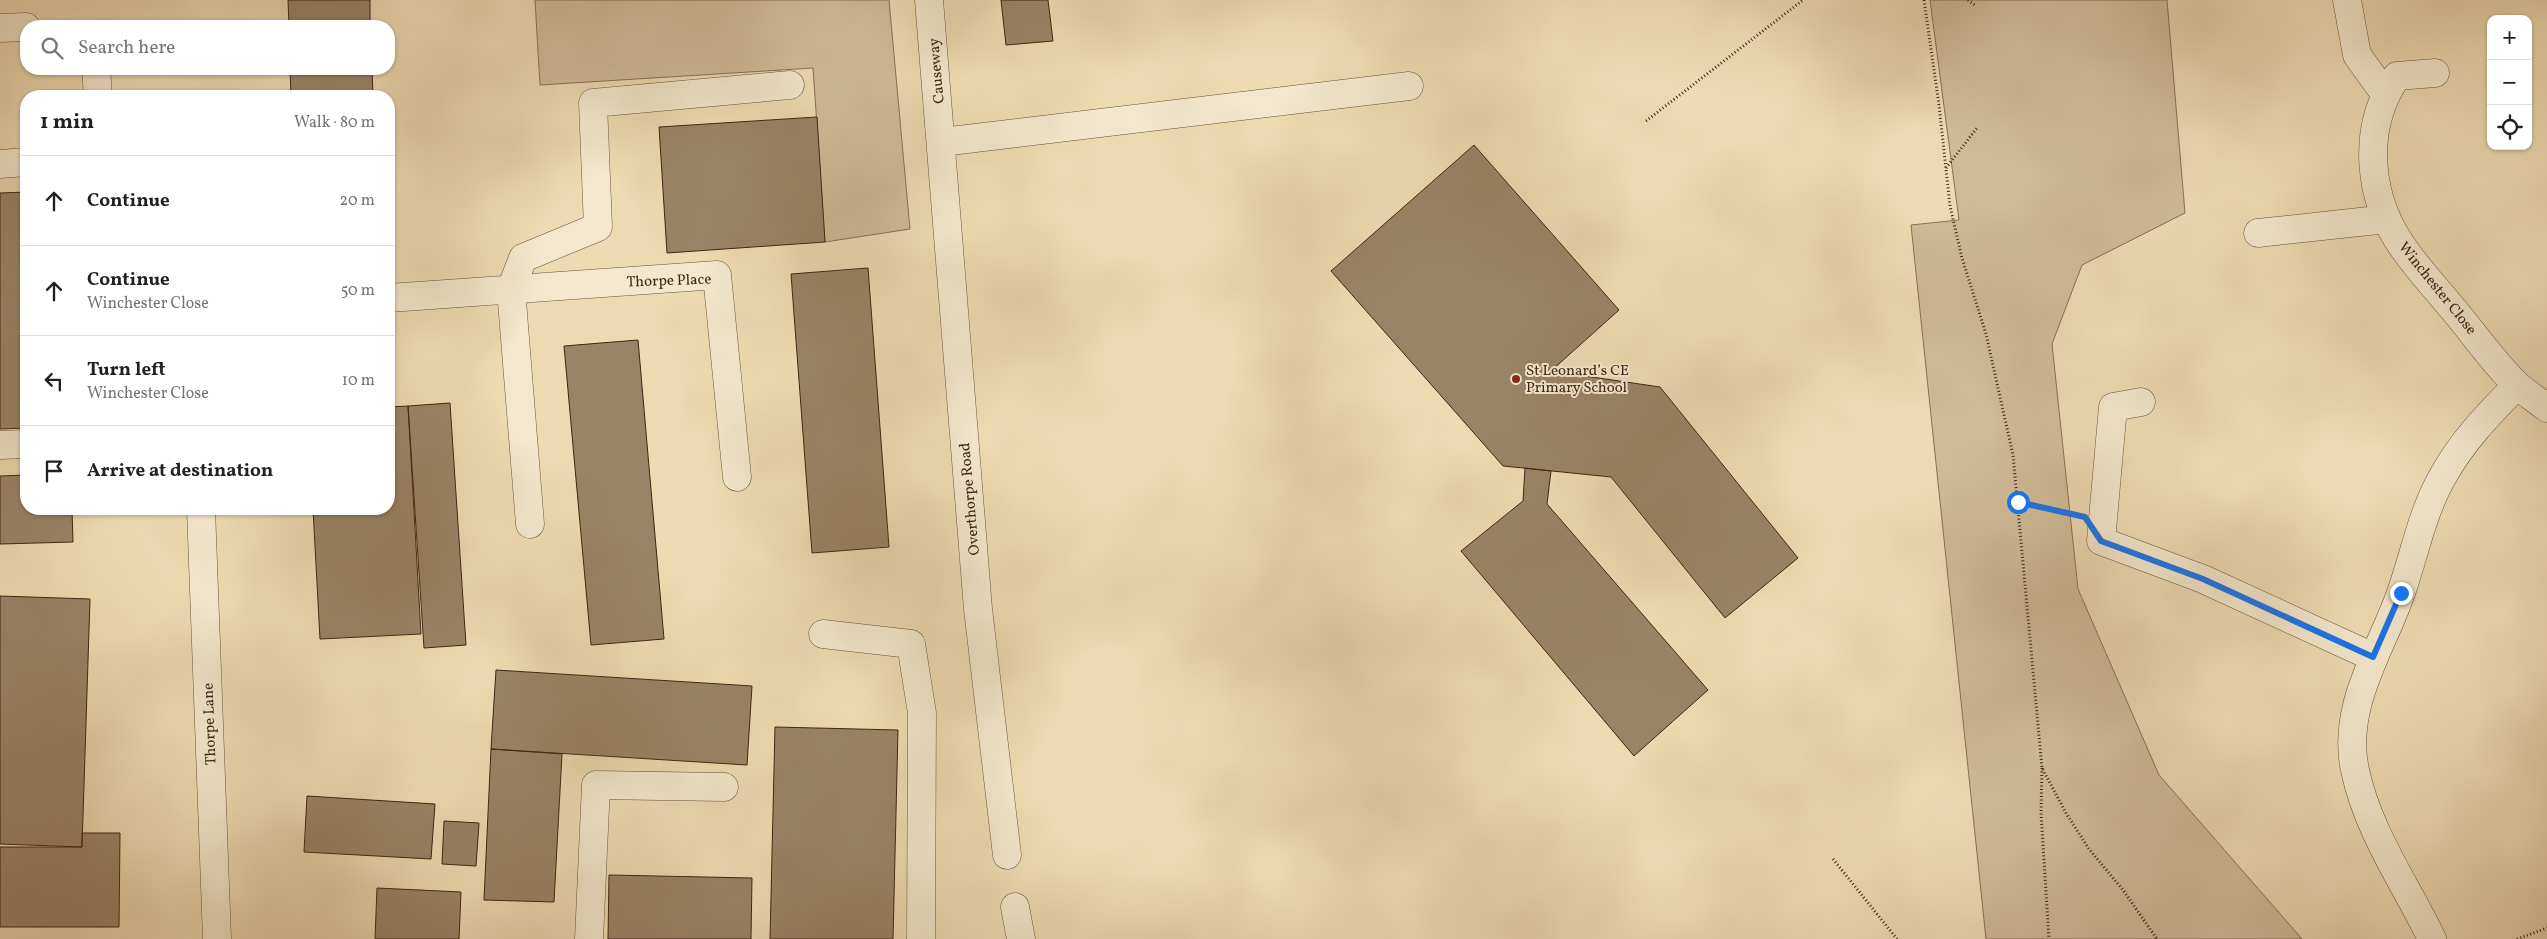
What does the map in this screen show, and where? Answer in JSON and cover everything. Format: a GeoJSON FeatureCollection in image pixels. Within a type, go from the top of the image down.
{"type":"FeatureCollection","features":[{"type":"Feature","properties":{"kind":"street","name":"Causeway"},"geometry":{"type":"LineString","coordinates":[[929,0],[942,142]]}},
{"type":"Feature","properties":{"kind":"street"},"geometry":{"type":"LineString","coordinates":[[2347,0],[2357,55],[2385,94]]}},
{"type":"Feature","properties":{"kind":"street"},"geometry":{"type":"LineString","coordinates":[[0,28],[20,28]]}},
{"type":"Feature","properties":{"kind":"street","name":"Winchester Close"},"geometry":{"type":"LineString","coordinates":[[2435,73],[2397,76],[2385,94],[2376,126],[2372,154],[2374,181],[2387,219],[2406,252],[2517,385],[2547,408]]}},
{"type":"Feature","properties":{"kind":"street"},"geometry":{"type":"LineString","coordinates":[[96,75],[98,90]]}},
{"type":"Feature","properties":{"kind":"street"},"geometry":{"type":"LineString","coordinates":[[530,524],[511,289],[523,258],[598,227],[593,103],[790,85]]}},
{"type":"Feature","properties":{"kind":"street"},"geometry":{"type":"LineString","coordinates":[[942,142],[1409,86]]}},
{"type":"Feature","properties":{"kind":"street","name":"Overthorpe Road"},"geometry":{"type":"LineString","coordinates":[[942,142],[978,609],[1007,855]]}},
{"type":"Feature","properties":{"kind":"street"},"geometry":{"type":"LineString","coordinates":[[0,164],[20,162]]}},
{"type":"Feature","properties":{"kind":"street"},"geometry":{"type":"LineString","coordinates":[[2258,233],[2387,219]]}},
{"type":"Feature","properties":{"kind":"street","name":"Thorpe Place"},"geometry":{"type":"LineString","coordinates":[[395,298],[717,275],[737,477]]}},
{"type":"Feature","properties":{"kind":"street"},"geometry":{"type":"LineString","coordinates":[[2432,939],[2384,851],[2355,769],[2352,740],[2355,714],[2373,657],[2401,593],[2430,505],[2442,477],[2475,429],[2517,385]]}},
{"type":"Feature","properties":{"kind":"street"},"geometry":{"type":"LineString","coordinates":[[2141,402],[2113,407],[2101,541],[2203,579],[2373,657]]}},
{"type":"Feature","properties":{"kind":"street"},"geometry":{"type":"LineString","coordinates":[[0,445],[20,444]]}},
{"type":"Feature","properties":{"kind":"street","name":"Thorpe Lane"},"geometry":{"type":"LineString","coordinates":[[201,515],[217,939]]}},
{"type":"Feature","properties":{"kind":"street"},"geometry":{"type":"LineString","coordinates":[[823,634],[911,644],[922,713],[921,939]]}},
{"type":"Feature","properties":{"kind":"street"},"geometry":{"type":"LineString","coordinates":[[589,939],[596,785],[724,787]]}},
{"type":"Feature","properties":{"kind":"street"},"geometry":{"type":"LineString","coordinates":[[1015,906],[1021,939]]}},
{"type":"Feature","properties":{"kind":"path"},"geometry":{"type":"LineString","coordinates":[[1646,121],[1803,0]]}},
{"type":"Feature","properties":{"kind":"path"},"geometry":{"type":"LineString","coordinates":[[1924,0],[1952,215],[1962,258],[1986,334],[2013,455],[2042,768],[2042,813],[2049,939]]}},
{"type":"Feature","properties":{"kind":"path"},"geometry":{"type":"LineString","coordinates":[[1968,0],[1976,6]]}},
{"type":"Feature","properties":{"kind":"path"},"geometry":{"type":"LineString","coordinates":[[1946,168],[1977,128]]}},
{"type":"Feature","properties":{"kind":"path"},"geometry":{"type":"LineString","coordinates":[[2018,502],[2085,517],[2101,541]]}},
{"type":"Feature","properties":{"kind":"path"},"geometry":{"type":"LineString","coordinates":[[2042,768],[2066,813],[2089,849],[2123,890],[2156,939]]}},
{"type":"Feature","properties":{"kind":"path"},"geometry":{"type":"LineString","coordinates":[[1832,859],[1897,939]]}},
{"type":"Feature","properties":{"kind":"path"},"geometry":{"type":"LineString","coordinates":[[2517,939],[2547,928]]}},
{"type":"Feature","properties":{"kind":"shaded area"},"geometry":{"type":"Polygon","coordinates":[[[535,0],[889,0],[910,229],[825,242],[813,68],[540,85],[535,0]]]}},
{"type":"Feature","properties":{"kind":"shaded area"},"geometry":{"type":"Polygon","coordinates":[[[1930,0],[2167,0],[2185,213],[2082,265],[2052,344],[2078,589],[2159,775],[2302,939],[1986,939],[1911,225],[1959,220],[1930,0]]]}},
{"type":"Feature","properties":{"kind":"building"},"geometry":{"type":"Polygon","coordinates":[[[288,0],[370,0],[370,20],[289,20],[288,0]]]}},
{"type":"Feature","properties":{"kind":"building"},"geometry":{"type":"Polygon","coordinates":[[[1001,0],[1048,0],[1053,41],[1006,45],[1001,0]]]}},
{"type":"Feature","properties":{"kind":"building"},"geometry":{"type":"Polygon","coordinates":[[[290,75],[372,75],[373,90],[291,90],[290,75]]]}},
{"type":"Feature","properties":{"kind":"building"},"geometry":{"type":"Polygon","coordinates":[[[817,117],[825,242],[667,253],[659,127],[817,117]]]}},
{"type":"Feature","properties":{"kind":"building","name":"St Leonard’s CE Primary School"},"geometry":{"type":"Polygon","coordinates":[[[1474,145],[1619,310],[1551,371],[1660,387],[1798,558],[1725,618],[1611,477],[1503,466],[1331,271],[1474,145]]]}},
{"type":"Feature","properties":{"kind":"building"},"geometry":{"type":"Polygon","coordinates":[[[20,192],[20,428],[0,429],[0,193],[20,192]]]}},
{"type":"Feature","properties":{"kind":"building"},"geometry":{"type":"Polygon","coordinates":[[[868,268],[889,547],[812,553],[791,274],[868,268]]]}},
{"type":"Feature","properties":{"kind":"building"},"geometry":{"type":"Polygon","coordinates":[[[638,340],[664,639],[591,645],[564,346],[638,340]]]}},
{"type":"Feature","properties":{"kind":"building"},"geometry":{"type":"Polygon","coordinates":[[[450,403],[466,645],[424,648],[408,406],[450,403]]]}},
{"type":"Feature","properties":{"kind":"building"},"geometry":{"type":"Polygon","coordinates":[[[408,406],[421,634],[320,639],[313,515],[395,515],[395,407],[408,406]]]}},
{"type":"Feature","properties":{"kind":"building"},"geometry":{"type":"Polygon","coordinates":[[[1525,468],[1551,471],[1547,504],[1708,690],[1634,756],[1461,551],[1523,501],[1525,468]]]}},
{"type":"Feature","properties":{"kind":"building"},"geometry":{"type":"Polygon","coordinates":[[[20,475],[20,515],[72,515],[73,542],[0,544],[0,476],[20,475]]]}},
{"type":"Feature","properties":{"kind":"building"},"geometry":{"type":"Polygon","coordinates":[[[0,596],[90,599],[82,847],[0,844],[0,596]]]}},
{"type":"Feature","properties":{"kind":"building"},"geometry":{"type":"Polygon","coordinates":[[[496,670],[752,686],[747,765],[491,749],[496,670]]]}},
{"type":"Feature","properties":{"kind":"building"},"geometry":{"type":"Polygon","coordinates":[[[775,727],[898,730],[893,939],[770,939],[775,727]]]}},
{"type":"Feature","properties":{"kind":"building"},"geometry":{"type":"Polygon","coordinates":[[[491,749],[562,754],[554,902],[484,900],[491,749]]]}},
{"type":"Feature","properties":{"kind":"building"},"geometry":{"type":"Polygon","coordinates":[[[307,796],[435,804],[431,859],[304,852],[307,796]]]}},
{"type":"Feature","properties":{"kind":"building"},"geometry":{"type":"Polygon","coordinates":[[[444,821],[479,823],[476,866],[442,864],[444,821]]]}},
{"type":"Feature","properties":{"kind":"building"},"geometry":{"type":"Polygon","coordinates":[[[82,833],[120,833],[119,927],[0,927],[0,847],[82,847],[82,833]]]}},
{"type":"Feature","properties":{"kind":"building"},"geometry":{"type":"Polygon","coordinates":[[[609,875],[752,878],[751,939],[608,939],[609,875]]]}},
{"type":"Feature","properties":{"kind":"building"},"geometry":{"type":"Polygon","coordinates":[[[377,888],[461,892],[459,939],[375,939],[377,888]]]}},
{"type":"Feature","properties":{"kind":"place","name":"St Leonard’s CE Primary School"},"geometry":{"type":"Point","coordinates":[1516,379]}},
{"type":"Feature","properties":{"kind":"route"},"geometry":{"type":"LineString","coordinates":[[2018,502],[2085,517],[2101,541],[2203,579],[2373,657],[2401,593]]}}]}
